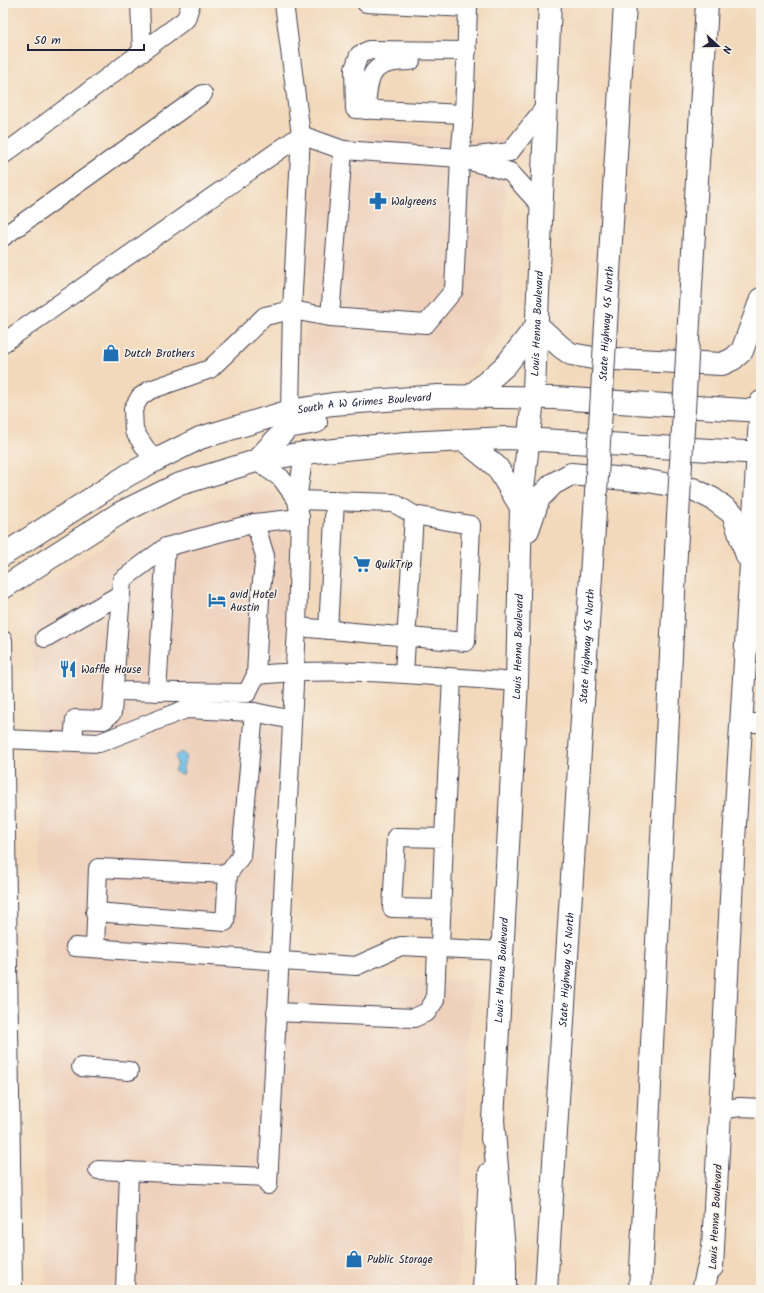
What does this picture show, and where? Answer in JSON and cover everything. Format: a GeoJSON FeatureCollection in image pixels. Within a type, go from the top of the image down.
{"type":"FeatureCollection","features":[{"type":"Feature","properties":{"kind":"main road","name":"Louis Henna Boulevard"},"geometry":{"type":"LineString","coordinates":[[484,1290],[517,682],[521,507],[534,397],[550,3]]}},
{"type":"Feature","properties":{"kind":"main road","name":"State Highway 45 North"},"geometry":{"type":"LineString","coordinates":[[546,1290],[626,3]]}},
{"type":"Feature","properties":{"kind":"main road"},"geometry":{"type":"LineString","coordinates":[[640,1290],[676,552],[707,3]]}},
{"type":"Feature","properties":{"kind":"main road"},"geometry":{"type":"LineString","coordinates":[[471,396],[506,365],[537,325],[571,354],[593,358],[722,364],[733,359],[742,350],[761,299]]}},
{"type":"Feature","properties":{"kind":"main road","name":"South A W Grimes Boulevard"},"geometry":{"type":"LineString","coordinates":[[3,555],[128,475],[154,461],[200,438],[290,411],[333,404],[438,396],[534,397],[761,408]]}},
{"type":"Feature","properties":{"kind":"main road"},"geometry":{"type":"LineString","coordinates":[[256,461],[288,427],[351,416],[371,401]]}},
{"type":"Feature","properties":{"kind":"main road","name":"Louis Henna Boulevard"},"geometry":{"type":"LineString","coordinates":[[711,1290],[720,1110],[751,723],[750,563],[757,482],[755,475],[759,453],[761,408]]}},
{"type":"Feature","properties":{"kind":"main road"},"geometry":{"type":"LineString","coordinates":[[3,588],[120,513],[177,485],[256,461],[304,453],[406,443],[528,438],[759,453]]}},
{"type":"Feature","properties":{"kind":"main road"},"geometry":{"type":"LineString","coordinates":[[465,441],[497,467],[521,507]]}},
{"type":"Feature","properties":{"kind":"main road"},"geometry":{"type":"LineString","coordinates":[[521,550],[539,498],[553,484],[571,474],[648,481],[693,489],[713,499],[733,514],[750,563]]}},
{"type":"Feature","properties":{"kind":"main road"},"geometry":{"type":"LineString","coordinates":[[750,563],[761,536]]}},
{"type":"Feature","properties":{"kind":"main road"},"geometry":{"type":"LineString","coordinates":[[493,1120],[505,1262],[505,1290]]}},
{"type":"Feature","properties":{"kind":"main road"},"geometry":{"type":"LineString","coordinates":[[703,1290],[713,1248]]}},
{"type":"Feature","properties":{"kind":"street"},"geometry":{"type":"LineString","coordinates":[[140,3],[142,53]]}},
{"type":"Feature","properties":{"kind":"street"},"geometry":{"type":"LineString","coordinates":[[3,155],[186,19],[191,3]]}},
{"type":"Feature","properties":{"kind":"street"},"geometry":{"type":"LineString","coordinates":[[284,3],[301,135],[292,310],[290,411]]}},
{"type":"Feature","properties":{"kind":"street"},"geometry":{"type":"LineString","coordinates":[[154,461],[134,431],[132,409],[140,397],[150,390],[210,369],[265,316],[292,310],[330,317],[426,324],[454,290],[460,158],[464,114],[460,51],[468,5],[366,3]]}},
{"type":"Feature","properties":{"kind":"street"},"geometry":{"type":"LineString","coordinates":[[460,51],[369,50],[359,56],[354,69],[354,109],[464,114]]}},
{"type":"Feature","properties":{"kind":"street"},"geometry":{"type":"LineString","coordinates":[[3,237],[203,94]]}},
{"type":"Feature","properties":{"kind":"street"},"geometry":{"type":"LineString","coordinates":[[301,135],[343,150],[460,158],[510,152],[545,106]]}},
{"type":"Feature","properties":{"kind":"street"},"geometry":{"type":"LineString","coordinates":[[3,343],[301,135]]}},
{"type":"Feature","properties":{"kind":"street"},"geometry":{"type":"LineString","coordinates":[[330,317],[343,150]]}},
{"type":"Feature","properties":{"kind":"street"},"geometry":{"type":"LineString","coordinates":[[460,158],[510,172],[541,206]]}},
{"type":"Feature","properties":{"kind":"street"},"geometry":{"type":"LineString","coordinates":[[98,1170],[268,1181],[297,627],[300,518],[297,500],[304,453]]}},
{"type":"Feature","properties":{"kind":"street"},"geometry":{"type":"LineString","coordinates":[[256,461],[281,478],[297,500]]}},
{"type":"Feature","properties":{"kind":"street"},"geometry":{"type":"LineString","coordinates":[[297,500],[394,503],[414,515],[471,525],[466,642],[297,627]]}},
{"type":"Feature","properties":{"kind":"street"},"geometry":{"type":"LineString","coordinates":[[328,630],[336,501]]}},
{"type":"Feature","properties":{"kind":"street"},"geometry":{"type":"LineString","coordinates":[[404,673],[414,515]]}},
{"type":"Feature","properties":{"kind":"street"},"geometry":{"type":"LineString","coordinates":[[72,741],[75,719],[104,720],[112,713],[122,580],[166,546],[255,523],[300,518]]}},
{"type":"Feature","properties":{"kind":"street"},"geometry":{"type":"LineString","coordinates":[[114,691],[247,693],[256,674],[260,598],[265,556],[255,523]]}},
{"type":"Feature","properties":{"kind":"street"},"geometry":{"type":"LineString","coordinates":[[157,692],[166,546]]}},
{"type":"Feature","properties":{"kind":"street"},"geometry":{"type":"LineString","coordinates":[[45,638],[121,594]]}},
{"type":"Feature","properties":{"kind":"street"},"geometry":{"type":"LineString","coordinates":[[3,640],[6,1098],[13,1290]]}},
{"type":"Feature","properties":{"kind":"street"},"geometry":{"type":"LineString","coordinates":[[256,674],[294,671],[404,673],[517,682]]}},
{"type":"Feature","properties":{"kind":"street"},"geometry":{"type":"LineString","coordinates":[[276,1012],[414,1018],[427,1012],[435,1000],[442,910],[452,678]]}},
{"type":"Feature","properties":{"kind":"street"},"geometry":{"type":"LineString","coordinates":[[4,739],[99,743],[186,709],[254,712],[292,720]]}},
{"type":"Feature","properties":{"kind":"street"},"geometry":{"type":"LineString","coordinates":[[96,912],[225,922],[228,874],[241,856],[254,712]]}},
{"type":"Feature","properties":{"kind":"street"},"geometry":{"type":"LineString","coordinates":[[442,910],[392,908],[396,837],[444,838]]}},
{"type":"Feature","properties":{"kind":"street"},"geometry":{"type":"LineString","coordinates":[[95,948],[98,868],[228,874]]}},
{"type":"Feature","properties":{"kind":"street"},"geometry":{"type":"LineString","coordinates":[[75,947],[356,966],[400,946],[502,951]]}},
{"type":"Feature","properties":{"kind":"street"},"geometry":{"type":"LineString","coordinates":[[81,1067],[129,1071]]}},
{"type":"Feature","properties":{"kind":"street"},"geometry":{"type":"LineString","coordinates":[[720,1110],[740,1107],[761,1108]]}},
{"type":"Feature","properties":{"kind":"street"},"geometry":{"type":"LineString","coordinates":[[125,1290],[129,1171]]}},
{"type":"Feature","properties":{"kind":"shaded area"},"geometry":{"type":"Polygon","coordinates":[[[318,131],[508,140],[500,332],[472,367],[306,385],[303,351],[318,131]]]}},
{"type":"Feature","properties":{"kind":"shaded area"},"geometry":{"type":"Polygon","coordinates":[[[268,487],[284,506],[289,554],[265,970],[473,982],[457,1290],[46,1290],[41,762],[30,633],[36,590],[146,517],[268,487]]]}},
{"type":"Feature","properties":{"kind":"shaded area"},"geometry":{"type":"Polygon","coordinates":[[[761,1195],[761,1290],[756,1290],[761,1195]]]}},
{"type":"Feature","properties":{"kind":"water"},"geometry":{"type":"Polygon","coordinates":[[[181,752],[186,756],[183,768],[184,773],[182,775],[174,771],[177,764],[175,756],[181,752]]]}},
{"type":"Feature","properties":{"kind":"place","name":"Walgreens"},"geometry":{"type":"Point","coordinates":[378,201]}},
{"type":"Feature","properties":{"kind":"place","name":"Dutch Brothers"},"geometry":{"type":"Point","coordinates":[111,353]}},
{"type":"Feature","properties":{"kind":"place","name":"QuikTrip"},"geometry":{"type":"Point","coordinates":[362,564]}},
{"type":"Feature","properties":{"kind":"place","name":"avid Hotel Austin"},"geometry":{"type":"Point","coordinates":[217,600]}},
{"type":"Feature","properties":{"kind":"place","name":"Waffle House"},"geometry":{"type":"Point","coordinates":[68,669]}},
{"type":"Feature","properties":{"kind":"place","name":"Public Storage"},"geometry":{"type":"Point","coordinates":[354,1259]}}]}
